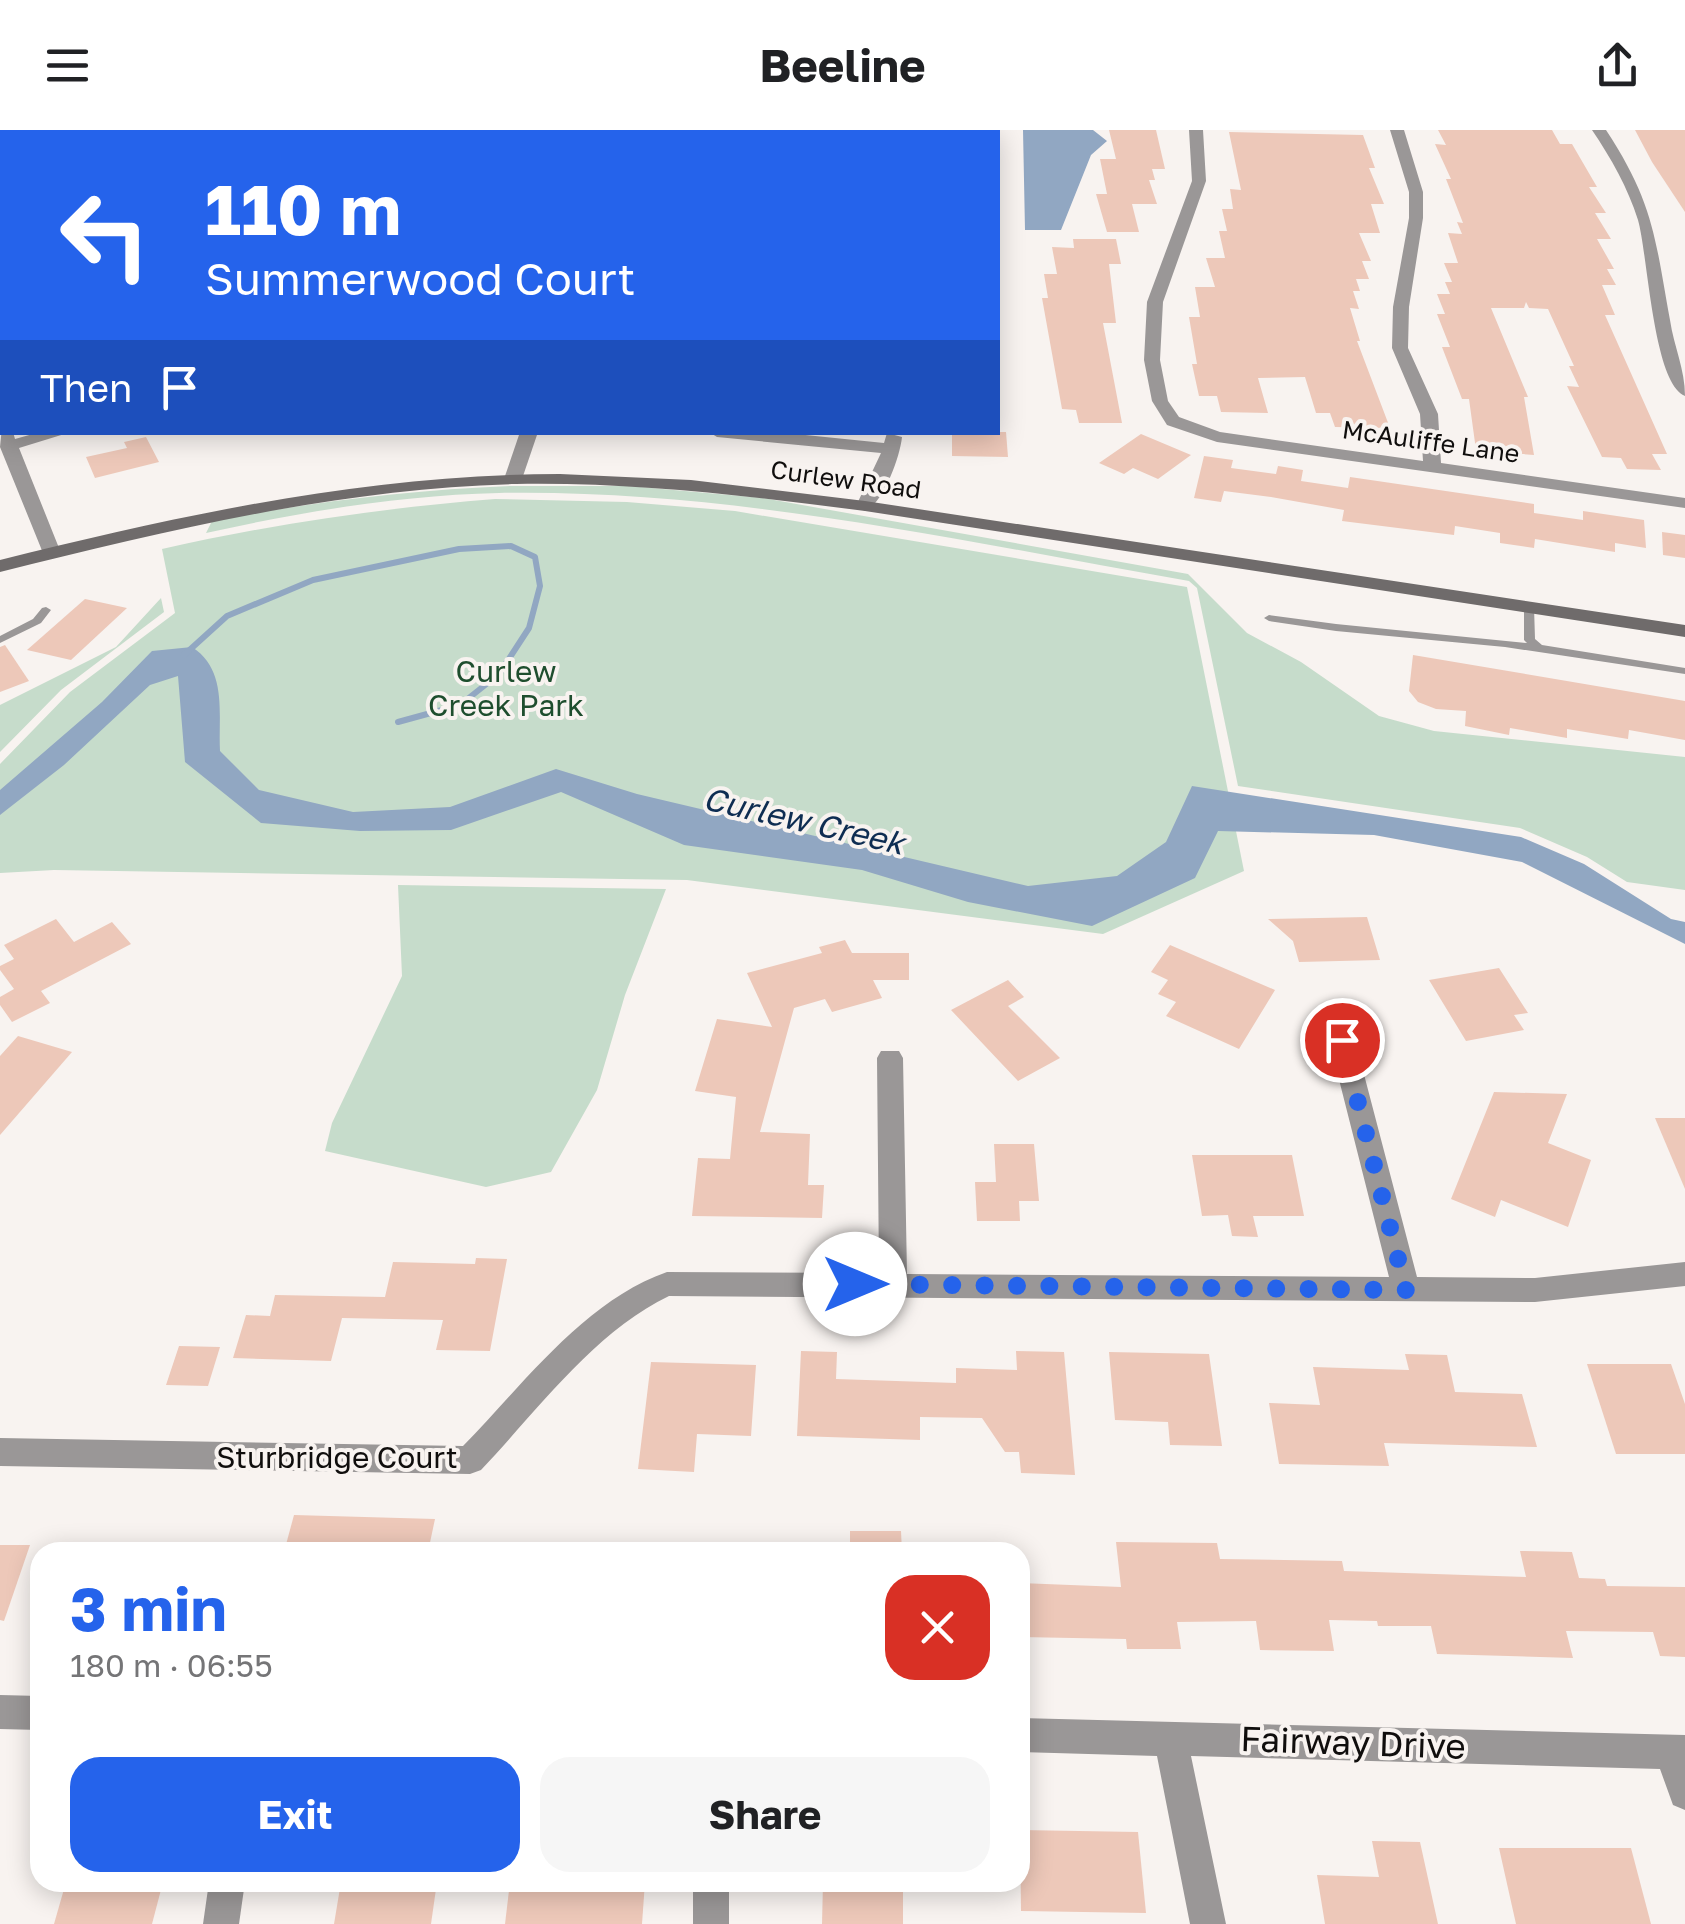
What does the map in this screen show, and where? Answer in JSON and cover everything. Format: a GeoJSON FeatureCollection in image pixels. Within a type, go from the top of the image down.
{"type":"FeatureCollection","features":[{"type":"Feature","properties":{"kind":"main road","name":"Curlew Road"},"geometry":{"type":"LineString","coordinates":[[0,566],[262,505],[404,486],[513,479],[690,484],[865,506],[1685,631]]}},
{"type":"Feature","properties":{"kind":"street","name":"McAuliffe Lane"},"geometry":{"type":"LineString","coordinates":[[1196,130],[1199,181],[1155,302],[1152,360],[1160,401],[1173,421],[1217,437],[1685,502]]}},
{"type":"Feature","properties":{"kind":"street"},"geometry":{"type":"LineString","coordinates":[[1397,130],[1416,192],[1416,218],[1401,307],[1400,348],[1429,414],[1432,467]]}},
{"type":"Feature","properties":{"kind":"street"},"geometry":{"type":"LineString","coordinates":[[1599,130],[1620,161],[1640,204],[1652,246],[1661,333],[1668,358],[1685,391]]}},
{"type":"Feature","properties":{"kind":"street"},"geometry":{"type":"LineString","coordinates":[[5,435],[52,553]]}},
{"type":"Feature","properties":{"kind":"street"},"geometry":{"type":"LineString","coordinates":[[513,479],[528,435]]}},
{"type":"Feature","properties":{"kind":"street"},"geometry":{"type":"LineString","coordinates":[[776,435],[893,441],[865,506]]}},
{"type":"Feature","properties":{"kind":"street"},"geometry":{"type":"LineString","coordinates":[[1342,1040],[1406,1290]]}},
{"type":"Feature","properties":{"kind":"street"},"geometry":{"type":"LineString","coordinates":[[890,1058],[893,1284]]}},
{"type":"Feature","properties":{"kind":"street","name":"Sturbridge Court"},"geometry":{"type":"LineString","coordinates":[[0,1452],[470,1460],[616,1314],[651,1289],[667,1284],[1535,1290],[1685,1274]]}},
{"type":"Feature","properties":{"kind":"street"},"geometry":{"type":"LineString","coordinates":[[0,1712],[30,1713]]}},
{"type":"Feature","properties":{"kind":"street","name":"Fairway Drive"},"geometry":{"type":"LineString","coordinates":[[1030,1735],[1678,1752]]}},
{"type":"Feature","properties":{"kind":"street"},"geometry":{"type":"LineString","coordinates":[[1170,1736],[1208,1924]]}},
{"type":"Feature","properties":{"kind":"street"},"geometry":{"type":"LineString","coordinates":[[1678,1752],[1685,1793]]}},
{"type":"Feature","properties":{"kind":"street"},"geometry":{"type":"LineString","coordinates":[[221,1924],[226,1892]]}},
{"type":"Feature","properties":{"kind":"street"},"geometry":{"type":"LineString","coordinates":[[711,1892],[711,1924]]}},
{"type":"Feature","properties":{"kind":"lane"},"geometry":{"type":"LineString","coordinates":[[1528,606],[1530,640],[1540,648]]}},
{"type":"Feature","properties":{"kind":"lane"},"geometry":{"type":"LineString","coordinates":[[0,640],[37,621],[46,610]]}},
{"type":"Feature","properties":{"kind":"lane"},"geometry":{"type":"LineString","coordinates":[[1268,618],[1344,632],[1487,641],[1685,671]]}},
{"type":"Feature","properties":{"kind":"green space"},"geometry":{"type":"Polygon","coordinates":[[[511,486],[629,486],[763,498],[1188,574],[1247,633],[1301,662],[1379,716],[1434,731],[1685,757],[1685,890],[1627,882],[1587,857],[1520,828],[1238,786],[1197,588],[1189,581],[845,521],[673,499],[586,494],[426,497],[315,512],[206,533],[212,521],[286,508],[398,494],[511,486]]]}},
{"type":"Feature","properties":{"kind":"green space","name":"Curlew Creek Park"},"geometry":{"type":"Polygon","coordinates":[[[495,499],[627,502],[735,511],[1187,587],[1244,871],[1103,934],[687,880],[54,870],[0,873],[0,764],[70,692],[175,613],[162,549],[327,518],[495,499]]]}},
{"type":"Feature","properties":{"kind":"green space"},"geometry":{"type":"Polygon","coordinates":[[[161,598],[164,612],[61,690],[0,752],[0,705],[116,647],[161,598]]]}},
{"type":"Feature","properties":{"kind":"green space"},"geometry":{"type":"Polygon","coordinates":[[[398,885],[666,889],[625,995],[597,1090],[551,1172],[486,1187],[325,1151],[332,1123],[402,976],[398,885]]]}},
{"type":"Feature","properties":{"kind":"water"},"geometry":{"type":"Polygon","coordinates":[[[1023,130],[1093,130],[1107,141],[1091,155],[1061,230],[1025,230],[1023,130]]]}},
{"type":"Feature","properties":{"kind":"water"},"geometry":{"type":"Polygon","coordinates":[[[192,647],[211,668],[216,681],[220,751],[259,790],[353,812],[450,807],[556,769],[637,794],[1028,886],[1117,876],[1166,842],[1192,786],[1521,837],[1584,864],[1671,919],[1685,922],[1685,944],[1522,862],[1374,835],[1218,831],[1195,878],[1092,926],[968,902],[862,870],[684,845],[561,792],[451,830],[360,831],[261,823],[185,762],[178,676],[150,685],[64,765],[0,815],[0,790],[102,702],[152,651],[192,647]]]}},
{"type":"Feature","properties":{"kind":"building"},"geometry":{"type":"Polygon","coordinates":[[[1109,130],[1156,130],[1165,169],[1152,169],[1155,180],[1149,180],[1157,204],[1132,204],[1139,232],[1107,232],[1096,194],[1107,194],[1100,159],[1116,159],[1109,130]]]}},
{"type":"Feature","properties":{"kind":"building"},"geometry":{"type":"Polygon","coordinates":[[[1438,130],[1552,130],[1560,144],[1572,144],[1597,187],[1589,187],[1606,213],[1595,213],[1611,239],[1597,239],[1614,269],[1607,269],[1616,285],[1602,285],[1615,315],[1605,315],[1667,454],[1652,454],[1661,470],[1627,469],[1621,458],[1602,457],[1567,386],[1579,387],[1569,366],[1574,366],[1548,309],[1529,308],[1526,302],[1524,308],[1491,308],[1528,397],[1524,397],[1534,455],[1476,450],[1469,399],[1462,399],[1442,347],[1450,347],[1437,314],[1445,314],[1437,294],[1450,294],[1445,282],[1452,282],[1444,263],[1458,263],[1448,233],[1462,234],[1457,222],[1463,223],[1446,179],[1451,179],[1435,144],[1446,145],[1438,130]]]}},
{"type":"Feature","properties":{"kind":"building"},"geometry":{"type":"Polygon","coordinates":[[[1635,130],[1685,130],[1685,212],[1652,162],[1635,130]]]}},
{"type":"Feature","properties":{"kind":"building"},"geometry":{"type":"Polygon","coordinates":[[[1229,132],[1363,135],[1375,168],[1369,168],[1384,204],[1371,204],[1380,233],[1359,233],[1371,261],[1362,261],[1369,279],[1356,279],[1360,291],[1353,291],[1359,309],[1350,308],[1357,341],[1390,428],[1335,427],[1330,413],[1316,413],[1305,377],[1258,378],[1268,413],[1221,412],[1217,396],[1199,396],[1189,317],[1200,317],[1195,287],[1215,287],[1206,258],[1225,258],[1219,231],[1227,231],[1222,209],[1233,209],[1230,189],[1241,190],[1229,132]]]}},
{"type":"Feature","properties":{"kind":"building"},"geometry":{"type":"Polygon","coordinates":[[[1073,239],[1116,239],[1121,264],[1109,264],[1116,323],[1103,323],[1122,423],[1079,423],[1076,410],[1062,409],[1042,298],[1048,298],[1044,274],[1057,274],[1052,247],[1074,248],[1073,239]]]}},
{"type":"Feature","properties":{"kind":"building"},"geometry":{"type":"Polygon","coordinates":[[[1006,432],[1008,457],[952,456],[952,435],[1006,432]]]}},
{"type":"Feature","properties":{"kind":"building"},"geometry":{"type":"Polygon","coordinates":[[[1141,434],[1191,455],[1158,479],[1133,468],[1124,474],[1099,463],[1141,434]]]}},
{"type":"Feature","properties":{"kind":"building"},"geometry":{"type":"Polygon","coordinates":[[[146,437],[159,462],[95,478],[86,457],[127,448],[124,442],[146,437]]]}},
{"type":"Feature","properties":{"kind":"building"},"geometry":{"type":"Polygon","coordinates":[[[1204,456],[1233,460],[1231,468],[1276,474],[1278,466],[1303,470],[1301,481],[1348,488],[1350,477],[1534,504],[1534,513],[1583,520],[1583,511],[1644,520],[1646,548],[1615,543],[1615,552],[1535,539],[1534,548],[1500,543],[1500,533],[1455,526],[1454,535],[1342,521],[1344,510],[1271,497],[1224,491],[1221,502],[1194,498],[1204,456]]]}},
{"type":"Feature","properties":{"kind":"building"},"geometry":{"type":"Polygon","coordinates":[[[1662,532],[1685,535],[1685,558],[1663,555],[1662,532]]]}},
{"type":"Feature","properties":{"kind":"building"},"geometry":{"type":"Polygon","coordinates":[[[85,599],[127,608],[71,660],[27,650],[85,599]]]}},
{"type":"Feature","properties":{"kind":"building"},"geometry":{"type":"Polygon","coordinates":[[[5,645],[29,681],[0,692],[0,647],[5,645]]]}},
{"type":"Feature","properties":{"kind":"building"},"geometry":{"type":"Polygon","coordinates":[[[1413,655],[1685,701],[1685,740],[1629,730],[1628,739],[1567,729],[1567,738],[1510,728],[1509,735],[1465,726],[1466,711],[1436,709],[1418,702],[1409,691],[1413,655]]]}},
{"type":"Feature","properties":{"kind":"building"},"geometry":{"type":"Polygon","coordinates":[[[1367,917],[1380,960],[1299,962],[1293,941],[1268,919],[1367,917]]]}},
{"type":"Feature","properties":{"kind":"building"},"geometry":{"type":"Polygon","coordinates":[[[56,919],[74,942],[112,922],[131,944],[41,991],[50,1003],[12,1022],[0,1005],[0,997],[14,989],[0,970],[0,966],[14,959],[4,945],[56,919]]]}},
{"type":"Feature","properties":{"kind":"building"},"geometry":{"type":"Polygon","coordinates":[[[845,940],[852,953],[909,953],[909,980],[873,980],[882,998],[832,1012],[825,999],[794,1008],[760,1132],[810,1134],[808,1185],[824,1185],[822,1218],[692,1216],[698,1158],[730,1159],[736,1097],[695,1091],[717,1019],[772,1027],[747,973],[822,953],[819,947],[845,940]]]}},
{"type":"Feature","properties":{"kind":"building"},"geometry":{"type":"Polygon","coordinates":[[[1170,945],[1275,990],[1239,1049],[1166,1016],[1176,1002],[1158,994],[1168,980],[1151,972],[1170,945]]]}},
{"type":"Feature","properties":{"kind":"building"},"geometry":{"type":"Polygon","coordinates":[[[1499,968],[1528,1013],[1514,1015],[1524,1030],[1466,1041],[1429,980],[1499,968]]]}},
{"type":"Feature","properties":{"kind":"building"},"geometry":{"type":"Polygon","coordinates":[[[1008,980],[1024,997],[1008,1006],[1060,1058],[1018,1081],[951,1010],[1008,980]]]}},
{"type":"Feature","properties":{"kind":"building"},"geometry":{"type":"Polygon","coordinates":[[[18,1036],[72,1052],[0,1135],[0,1056],[18,1036]]]}},
{"type":"Feature","properties":{"kind":"building"},"geometry":{"type":"Polygon","coordinates":[[[1494,1092],[1567,1094],[1548,1143],[1591,1160],[1568,1227],[1501,1200],[1495,1217],[1451,1199],[1494,1092]]]}},
{"type":"Feature","properties":{"kind":"building"},"geometry":{"type":"Polygon","coordinates":[[[1655,1118],[1685,1118],[1685,1189],[1655,1118]]]}},
{"type":"Feature","properties":{"kind":"building"},"geometry":{"type":"Polygon","coordinates":[[[994,1144],[1034,1144],[1039,1201],[1019,1201],[1020,1221],[977,1221],[975,1182],[996,1182],[994,1144]]]}},
{"type":"Feature","properties":{"kind":"building"},"geometry":{"type":"Polygon","coordinates":[[[1192,1155],[1292,1155],[1304,1216],[1253,1216],[1258,1237],[1232,1236],[1228,1215],[1202,1216],[1192,1155]]]}},
{"type":"Feature","properties":{"kind":"building"},"geometry":{"type":"Polygon","coordinates":[[[476,1258],[507,1259],[490,1351],[436,1350],[443,1320],[342,1318],[331,1361],[233,1358],[246,1315],[270,1316],[275,1295],[385,1297],[393,1262],[475,1264],[476,1258]]]}},
{"type":"Feature","properties":{"kind":"building"},"geometry":{"type":"Polygon","coordinates":[[[179,1346],[220,1347],[208,1386],[166,1385],[179,1346]]]}},
{"type":"Feature","properties":{"kind":"building"},"geometry":{"type":"Polygon","coordinates":[[[801,1351],[837,1352],[836,1379],[956,1383],[956,1368],[1017,1370],[1016,1351],[1064,1352],[1075,1475],[1021,1473],[1019,1452],[1005,1452],[982,1418],[920,1417],[920,1440],[797,1436],[801,1351]]]}},
{"type":"Feature","properties":{"kind":"building"},"geometry":{"type":"Polygon","coordinates":[[[1109,1352],[1209,1354],[1222,1446],[1170,1445],[1168,1422],[1115,1420],[1109,1352]]]}},
{"type":"Feature","properties":{"kind":"building"},"geometry":{"type":"Polygon","coordinates":[[[1405,1354],[1447,1355],[1455,1392],[1522,1394],[1537,1447],[1384,1443],[1389,1466],[1279,1464],[1269,1403],[1320,1405],[1313,1367],[1409,1370],[1405,1354]]]}},
{"type":"Feature","properties":{"kind":"building"},"geometry":{"type":"Polygon","coordinates":[[[651,1362],[756,1365],[751,1436],[697,1434],[694,1472],[638,1469],[651,1362]]]}},
{"type":"Feature","properties":{"kind":"building"},"geometry":{"type":"Polygon","coordinates":[[[1587,1364],[1671,1364],[1685,1404],[1685,1454],[1616,1454],[1587,1364]]]}},
{"type":"Feature","properties":{"kind":"building"},"geometry":{"type":"Polygon","coordinates":[[[294,1515],[435,1519],[430,1542],[287,1542],[294,1515]]]}},
{"type":"Feature","properties":{"kind":"building"},"geometry":{"type":"Polygon","coordinates":[[[850,1531],[901,1531],[902,1542],[850,1542],[850,1531]]]}},
{"type":"Feature","properties":{"kind":"building"},"geometry":{"type":"Polygon","coordinates":[[[1116,1542],[1217,1543],[1220,1559],[1342,1561],[1344,1571],[1526,1577],[1520,1551],[1572,1552],[1579,1578],[1605,1579],[1607,1586],[1685,1587],[1685,1657],[1660,1656],[1653,1632],[1566,1631],[1573,1658],[1437,1654],[1431,1626],[1378,1626],[1377,1621],[1329,1620],[1334,1651],[1260,1650],[1256,1621],[1177,1622],[1181,1649],[1127,1649],[1126,1639],[1030,1637],[1030,1583],[1121,1587],[1116,1542]]]}},
{"type":"Feature","properties":{"kind":"building"},"geometry":{"type":"Polygon","coordinates":[[[0,1545],[30,1545],[4,1621],[0,1620],[0,1545]]]}},
{"type":"Feature","properties":{"kind":"building"},"geometry":{"type":"Polygon","coordinates":[[[1030,1830],[1138,1832],[1146,1913],[1021,1911],[1021,1892],[1030,1892],[1030,1830]]]}},
{"type":"Feature","properties":{"kind":"building"},"geometry":{"type":"Polygon","coordinates":[[[1372,1841],[1420,1842],[1438,1924],[1325,1924],[1317,1875],[1379,1877],[1372,1841]]]}},
{"type":"Feature","properties":{"kind":"building"},"geometry":{"type":"Polygon","coordinates":[[[1499,1848],[1631,1848],[1651,1924],[1516,1924],[1499,1848]]]}},
{"type":"Feature","properties":{"kind":"building"},"geometry":{"type":"Polygon","coordinates":[[[63,1892],[160,1892],[152,1924],[54,1924],[63,1892]]]}},
{"type":"Feature","properties":{"kind":"building"},"geometry":{"type":"Polygon","coordinates":[[[339,1892],[436,1892],[431,1924],[334,1924],[339,1892]]]}},
{"type":"Feature","properties":{"kind":"building"},"geometry":{"type":"Polygon","coordinates":[[[509,1892],[644,1892],[642,1924],[505,1924],[509,1892]]]}},
{"type":"Feature","properties":{"kind":"building"},"geometry":{"type":"Polygon","coordinates":[[[823,1892],[903,1892],[903,1924],[822,1924],[823,1892]]]}},
{"type":"Feature","properties":{"kind":"waterway"},"geometry":{"type":"LineString","coordinates":[[184,655],[227,616],[313,580],[459,549],[511,546],[535,557],[540,586],[529,628],[499,674],[460,705],[398,722]]}},
{"type":"Feature","properties":{"kind":"route"},"geometry":{"type":"LineString","coordinates":[[855,1284],[1406,1290],[1342,1040]]}},
{"type":"Feature","properties":{"kind":"water label","name":"Curlew Creek"},"geometry":{"type":"Point","coordinates":[804,820]}}]}
